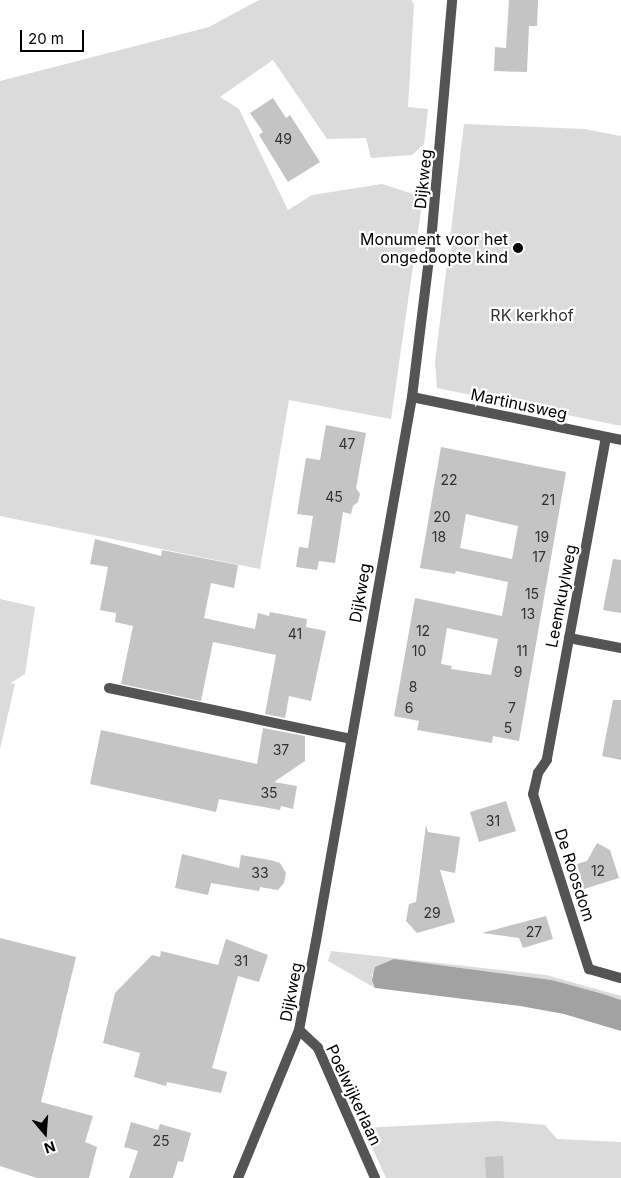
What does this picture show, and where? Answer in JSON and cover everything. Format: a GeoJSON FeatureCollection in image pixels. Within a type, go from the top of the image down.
{"type":"FeatureCollection","features":[{"type":"Feature","properties":{"kind":"street","name":"Dijkweg"},"geometry":{"type":"LineString","coordinates":[[238,1178],[299,1030],[412,397],[431,242],[452,0]]}},
{"type":"Feature","properties":{"kind":"street","name":"Martinusweg"},"geometry":{"type":"LineString","coordinates":[[412,397],[621,440]]}},
{"type":"Feature","properties":{"kind":"street","name":"Leemkuylweg"},"geometry":{"type":"LineString","coordinates":[[547,760],[606,437]]}},
{"type":"Feature","properties":{"kind":"street"},"geometry":{"type":"LineString","coordinates":[[569,638],[621,648]]}},
{"type":"Feature","properties":{"kind":"street"},"geometry":{"type":"LineString","coordinates":[[109,688],[350,740]]}},
{"type":"Feature","properties":{"kind":"street","name":"De Roosdom"},"geometry":{"type":"LineString","coordinates":[[547,760],[538,774],[533,794],[589,969],[621,978]]}},
{"type":"Feature","properties":{"kind":"street","name":"Poelwijkerlaan"},"geometry":{"type":"LineString","coordinates":[[299,1030],[318,1048],[375,1178]]}},
{"type":"Feature","properties":{"kind":"green space"},"geometry":{"type":"Polygon","coordinates":[[[259,0],[411,0],[414,4],[408,107],[428,109],[424,144],[412,155],[371,158],[366,138],[327,139],[273,60],[220,97],[239,109],[288,210],[312,195],[382,184],[423,197],[391,419],[289,400],[260,569],[0,516],[0,81],[209,27],[259,0]]]}},
{"type":"Feature","properties":{"kind":"green space","name":"RK kerkhof"},"geometry":{"type":"Polygon","coordinates":[[[464,124],[584,129],[621,136],[621,426],[437,388],[435,362],[464,124]]]}},
{"type":"Feature","properties":{"kind":"green space"},"geometry":{"type":"Polygon","coordinates":[[[0,599],[35,607],[25,674],[11,683],[15,684],[0,749],[0,599]]]}},
{"type":"Feature","properties":{"kind":"green space"},"geometry":{"type":"Polygon","coordinates":[[[331,951],[546,975],[621,996],[621,1000],[552,980],[394,959],[372,975],[375,988],[328,961],[331,951]]]}},
{"type":"Feature","properties":{"kind":"green space"},"geometry":{"type":"Polygon","coordinates":[[[498,1121],[545,1125],[557,1139],[621,1142],[621,1178],[386,1178],[363,1128],[498,1121]]]}},
{"type":"Feature","properties":{"kind":"shaded area"},"geometry":{"type":"Polygon","coordinates":[[[394,959],[552,980],[603,994],[621,1000],[621,1031],[564,1014],[520,1006],[375,988],[372,980],[375,967],[394,959]]]}},
{"type":"Feature","properties":{"kind":"building"},"geometry":{"type":"Polygon","coordinates":[[[509,0],[538,0],[537,26],[529,26],[527,72],[494,71],[495,47],[506,48],[509,0]]]}},
{"type":"Feature","properties":{"kind":"building"},"geometry":{"type":"Polygon","coordinates":[[[273,98],[286,118],[290,115],[320,162],[288,182],[259,135],[263,132],[250,113],[273,98]]]}},
{"type":"Feature","properties":{"kind":"building"},"geometry":{"type":"Polygon","coordinates":[[[326,425],[366,433],[356,488],[360,494],[358,502],[353,506],[351,514],[343,512],[335,563],[319,561],[317,570],[296,567],[299,547],[308,548],[313,516],[297,514],[306,458],[320,460],[326,425]]]}},
{"type":"Feature","properties":{"kind":"building"},"geometry":{"type":"Polygon","coordinates":[[[441,447],[566,472],[519,741],[493,736],[492,743],[417,730],[419,721],[394,716],[415,598],[502,616],[508,582],[456,571],[455,574],[420,568],[441,447]],[[466,514],[460,548],[512,559],[518,526],[466,514]],[[447,628],[441,664],[452,666],[451,669],[491,675],[498,639],[447,628]]]}},
{"type":"Feature","properties":{"kind":"building"},"geometry":{"type":"Polygon","coordinates":[[[95,539],[161,556],[162,550],[238,565],[234,588],[211,583],[204,618],[255,629],[258,613],[269,616],[270,612],[307,619],[306,627],[326,631],[311,701],[289,696],[285,718],[265,714],[276,655],[213,642],[201,701],[121,684],[133,626],[115,622],[116,613],[100,610],[108,567],[90,564],[95,539]]]}},
{"type":"Feature","properties":{"kind":"building"},"geometry":{"type":"Polygon","coordinates":[[[613,559],[621,560],[621,613],[603,610],[613,559]]]}},
{"type":"Feature","properties":{"kind":"building"},"geometry":{"type":"Polygon","coordinates":[[[613,700],[621,700],[621,760],[602,756],[613,700]]]}},
{"type":"Feature","properties":{"kind":"building"},"geometry":{"type":"Polygon","coordinates":[[[263,728],[305,736],[305,761],[274,782],[297,786],[293,809],[281,806],[280,810],[219,799],[216,812],[90,784],[101,730],[257,764],[263,728]]]}},
{"type":"Feature","properties":{"kind":"building"},"geometry":{"type":"Polygon","coordinates":[[[506,801],[516,831],[479,842],[470,812],[506,801]]]}},
{"type":"Feature","properties":{"kind":"building"},"geometry":{"type":"Polygon","coordinates":[[[426,825],[428,832],[460,837],[455,873],[440,870],[455,922],[417,933],[406,921],[409,904],[416,902],[426,825]]]}},
{"type":"Feature","properties":{"kind":"building"},"geometry":{"type":"Polygon","coordinates":[[[597,843],[610,850],[619,878],[584,889],[577,864],[587,861],[597,843]]]}},
{"type":"Feature","properties":{"kind":"building"},"geometry":{"type":"Polygon","coordinates":[[[182,854],[239,868],[241,855],[270,860],[280,863],[286,873],[284,883],[278,890],[260,887],[259,891],[211,883],[208,895],[175,888],[182,854]]]}},
{"type":"Feature","properties":{"kind":"building"},"geometry":{"type":"Polygon","coordinates":[[[546,916],[553,939],[523,948],[519,938],[482,933],[546,916]]]}},
{"type":"Feature","properties":{"kind":"building"},"geometry":{"type":"Polygon","coordinates":[[[0,938],[76,957],[41,1102],[93,1116],[85,1142],[97,1147],[89,1178],[37,1178],[0,1166],[0,938]]]}},
{"type":"Feature","properties":{"kind":"building"},"geometry":{"type":"Polygon","coordinates":[[[226,939],[268,955],[259,982],[238,976],[212,1068],[227,1072],[221,1093],[167,1082],[166,1086],[134,1077],[140,1053],[103,1043],[115,993],[152,955],[160,957],[161,951],[218,965],[226,939]]]}},
{"type":"Feature","properties":{"kind":"building"},"geometry":{"type":"Polygon","coordinates":[[[131,1122],[158,1130],[160,1124],[191,1133],[183,1162],[178,1161],[173,1178],[129,1178],[138,1151],[124,1147],[131,1122]]]}},
{"type":"Feature","properties":{"kind":"building"},"geometry":{"type":"Polygon","coordinates":[[[503,1156],[504,1178],[486,1178],[485,1157],[503,1156]]]}},
{"type":"Feature","properties":{"kind":"place","name":"Monument voor het ongedoopte kind"},"geometry":{"type":"Point","coordinates":[518,248]}}]}
